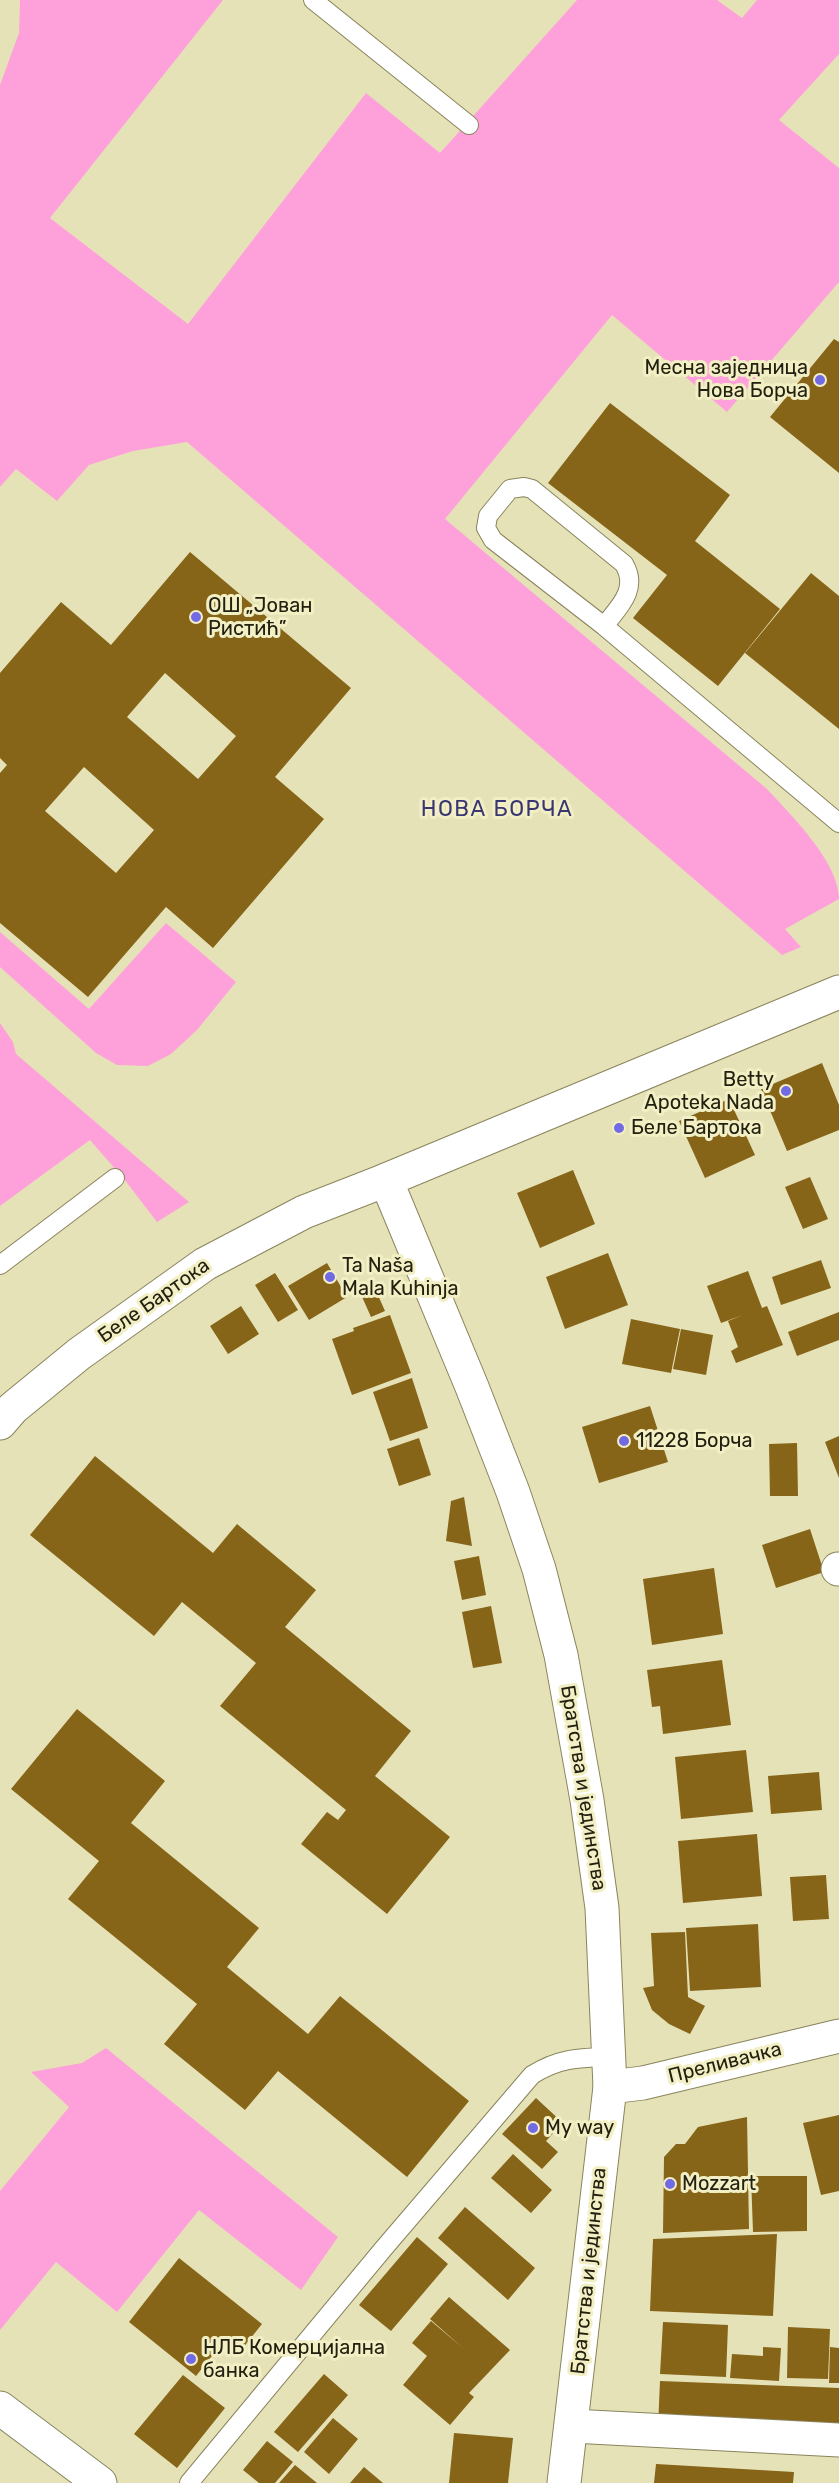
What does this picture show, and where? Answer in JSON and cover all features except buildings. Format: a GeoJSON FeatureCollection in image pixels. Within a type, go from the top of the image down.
{"type":"FeatureCollection","features":[{"type":"Feature","properties":{"kind":"street","name":"Беле Бартока"},"geometry":{"type":"LineString","coordinates":[[4,1409],[205,1264],[304,1212],[839,992]]}},
{"type":"Feature","properties":{"kind":"street","name":"Братства и јединства"},"geometry":{"type":"LineString","coordinates":[[386,1180],[472,1387],[539,1569],[561,1655],[587,1800],[602,1908],[610,2072],[564,2483]]}},
{"type":"Feature","properties":{"kind":"street","name":"Преливачка"},"geometry":{"type":"LineString","coordinates":[[610,2072],[643,2083],[839,2036]]}},
{"type":"Feature","properties":{"kind":"street"},"geometry":{"type":"LineString","coordinates":[[0,2408],[100,2483]]}},
{"type":"Feature","properties":{"kind":"street"},"geometry":{"type":"LineString","coordinates":[[572,2426],[839,2440]]}},
{"type":"Feature","properties":{"kind":"lane"},"geometry":{"type":"LineString","coordinates":[[313,0],[469,124]]}},
{"type":"Feature","properties":{"kind":"lane"},"geometry":{"type":"LineString","coordinates":[[604,626],[626,598],[629,590],[630,576],[624,564],[532,489],[524,487],[510,489],[488,516],[486,528],[489,535],[604,626],[839,823]]}},
{"type":"Feature","properties":{"kind":"lane"},"geometry":{"type":"LineString","coordinates":[[0,1265],[115,1178]]}},
{"type":"Feature","properties":{"kind":"lane"},"geometry":{"type":"LineString","coordinates":[[189,2483],[532,2075],[549,2065],[571,2059],[610,2072]]}},
{"type":"Feature","properties":{"kind":"shaded area"},"geometry":{"type":"Polygon","coordinates":[[[20,0],[223,0],[50,218],[188,324],[366,93],[440,153],[577,0],[717,0],[742,18],[757,0],[839,0],[839,54],[779,120],[839,168],[839,282],[727,412],[612,315],[445,519],[767,789],[800,825],[823,855],[831,870],[839,899],[785,929],[801,947],[782,955],[187,442],[133,451],[89,465],[57,501],[16,469],[0,487],[0,85],[19,33],[20,0]]]}},
{"type":"Feature","properties":{"kind":"shaded area"},"geometry":{"type":"Polygon","coordinates":[[[166,923],[236,982],[197,1030],[171,1054],[148,1066],[117,1065],[96,1053],[0,967],[0,932],[89,1009],[166,923]]]}},
{"type":"Feature","properties":{"kind":"shaded area"},"geometry":{"type":"Polygon","coordinates":[[[0,1023],[13,1042],[16,1054],[189,1202],[157,1222],[90,1140],[0,1206],[0,1023]]]}},
{"type":"Feature","properties":{"kind":"shaded area"},"geometry":{"type":"Polygon","coordinates":[[[106,2048],[338,2237],[301,2290],[199,2210],[117,2312],[56,2262],[0,2330],[0,2191],[69,2107],[31,2072],[82,2063],[106,2048]]]}},
{"type":"Feature","properties":{"kind":"place","name":"Месна заједница Нова Борча"},"geometry":{"type":"Point","coordinates":[820,380]}},
{"type":"Feature","properties":{"kind":"place","name":"ОШ „Јован Ристић”"},"geometry":{"type":"Point","coordinates":[196,617]}},
{"type":"Feature","properties":{"kind":"place","name":"Betty Apoteka Nada"},"geometry":{"type":"Point","coordinates":[786,1091]}},
{"type":"Feature","properties":{"kind":"place","name":"Беле Бартока"},"geometry":{"type":"Point","coordinates":[619,1128]}},
{"type":"Feature","properties":{"kind":"place","name":"Ta Naša Mala Kuhinja"},"geometry":{"type":"Point","coordinates":[330,1277]}},
{"type":"Feature","properties":{"kind":"place","name":"11228 Борча"},"geometry":{"type":"Point","coordinates":[624,1441]}},
{"type":"Feature","properties":{"kind":"place","name":"My way"},"geometry":{"type":"Point","coordinates":[533,2128]}},
{"type":"Feature","properties":{"kind":"place","name":"Mozzart"},"geometry":{"type":"Point","coordinates":[670,2184]}},
{"type":"Feature","properties":{"kind":"place","name":"НЛБ Комерцијална банка"},"geometry":{"type":"Point","coordinates":[191,2359]}},
{"type":"Feature","properties":{"kind":"district","name":"НОВА БОРЧА"},"geometry":{"type":"Point","coordinates":[497,810]}}]}
